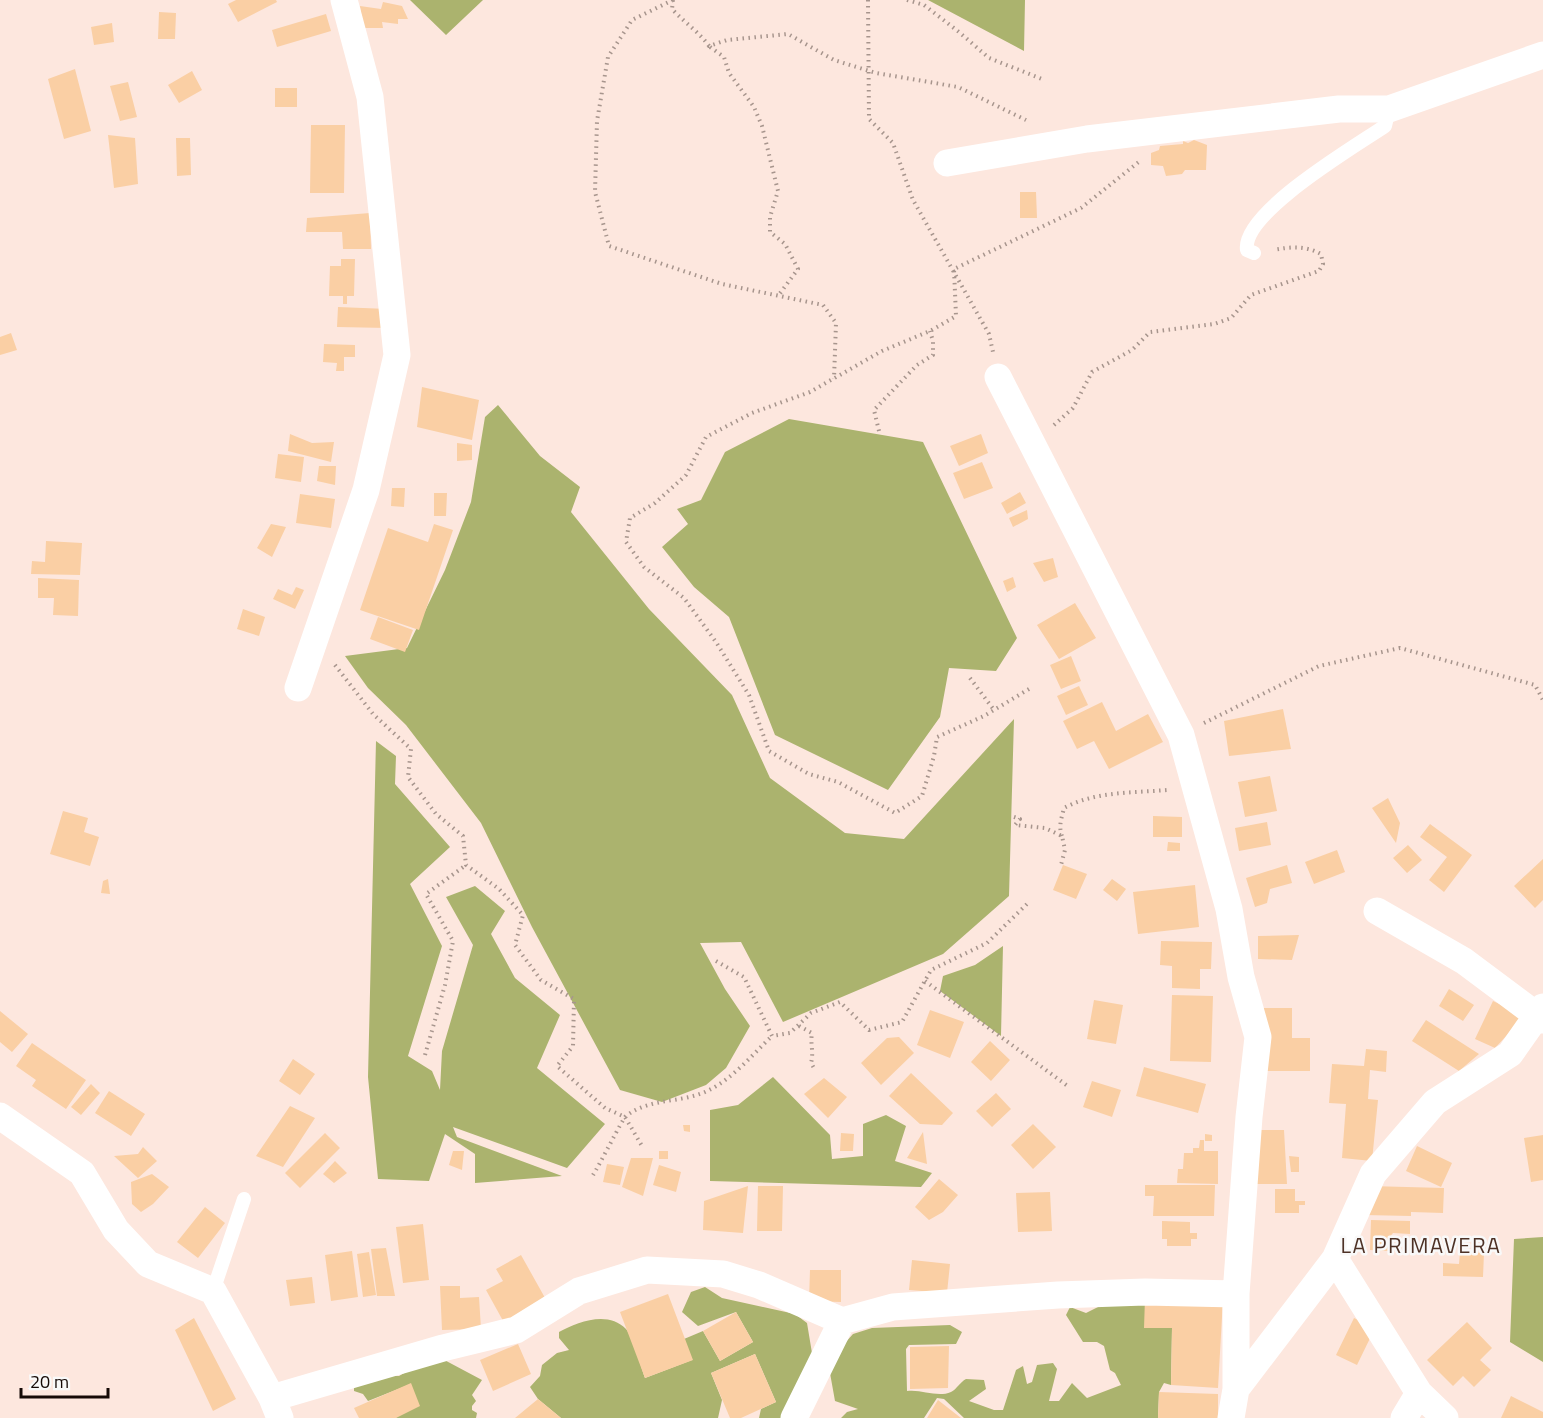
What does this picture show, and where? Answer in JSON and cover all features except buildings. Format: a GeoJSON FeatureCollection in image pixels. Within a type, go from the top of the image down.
{"type":"FeatureCollection","features":[{"type":"Feature","properties":{"kind":"street"},"geometry":{"type":"LineString","coordinates":[[298,688],[366,490],[397,355],[370,97],[344,0]]}},
{"type":"Feature","properties":{"kind":"street"},"geometry":{"type":"LineString","coordinates":[[946,163],[1053,147],[1088,139],[1339,109],[1389,109],[1543,55]]}},
{"type":"Feature","properties":{"kind":"street"},"geometry":{"type":"LineString","coordinates":[[998,377],[1181,735],[1229,909],[1241,977],[1258,1037],[1249,1117],[1236,1294],[1236,1389],[1231,1418]]}},
{"type":"Feature","properties":{"kind":"street"},"geometry":{"type":"LineString","coordinates":[[1236,1389],[1335,1258],[1373,1174],[1435,1102],[1510,1054],[1541,1014],[1464,961],[1377,911]]}},
{"type":"Feature","properties":{"kind":"street"},"geometry":{"type":"LineString","coordinates":[[0,1116],[82,1173],[116,1230],[148,1264],[213,1291],[276,1408],[443,1348],[516,1330],[579,1291],[647,1270],[723,1274],[759,1285],[842,1321],[893,1307],[1058,1295],[1146,1292],[1236,1294]]}},
{"type":"Feature","properties":{"kind":"street"},"geometry":{"type":"LineString","coordinates":[[1335,1258],[1419,1393],[1445,1418]]}},
{"type":"Feature","properties":{"kind":"street"},"geometry":{"type":"LineString","coordinates":[[794,1418],[842,1321]]}},
{"type":"Feature","properties":{"kind":"street"},"geometry":{"type":"LineString","coordinates":[[1404,1418],[1419,1393]]}},
{"type":"Feature","properties":{"kind":"lane"},"geometry":{"type":"LineString","coordinates":[[1254,253],[1246,250],[1245,241],[1253,227],[1286,195],[1330,159],[1385,126],[1389,109]]}},
{"type":"Feature","properties":{"kind":"lane"},"geometry":{"type":"LineString","coordinates":[[213,1291],[244,1199]]}},
{"type":"Feature","properties":{"kind":"path"},"geometry":{"type":"LineString","coordinates":[[673,0],[672,9],[686,24],[700,33],[709,46],[724,57],[729,73],[754,107],[762,126],[778,191],[770,217],[770,232],[784,244],[798,269],[778,296]]}},
{"type":"Feature","properties":{"kind":"path"},"geometry":{"type":"LineString","coordinates":[[673,0],[632,20],[608,57],[597,121],[595,192],[609,246],[722,284],[823,305],[836,323],[834,380]]}},
{"type":"Feature","properties":{"kind":"path"},"geometry":{"type":"LineString","coordinates":[[868,0],[869,119],[893,143],[913,200],[989,334],[998,377]]}},
{"type":"Feature","properties":{"kind":"path"},"geometry":{"type":"LineString","coordinates":[[907,0],[924,5],[989,58],[1042,79]]}},
{"type":"Feature","properties":{"kind":"path"},"geometry":{"type":"LineString","coordinates":[[709,46],[735,39],[788,34],[834,60],[868,70],[958,87],[976,94],[1051,133],[1053,147]]}},
{"type":"Feature","properties":{"kind":"path"},"geometry":{"type":"LineString","coordinates":[[954,269],[1081,208],[1141,160]]}},
{"type":"Feature","properties":{"kind":"path"},"geometry":{"type":"LineString","coordinates":[[1073,408],[1092,372],[1132,350],[1150,332],[1195,328],[1231,318],[1251,295],[1319,271],[1323,264],[1321,254],[1311,249],[1292,246],[1254,253]]}},
{"type":"Feature","properties":{"kind":"path"},"geometry":{"type":"LineString","coordinates":[[954,269],[956,316],[930,331],[882,351],[810,392],[752,413],[706,437],[686,475],[655,503],[630,518],[626,542],[644,567],[684,598],[716,642],[749,694],[769,751],[809,774],[838,782],[895,813],[922,795],[934,756],[937,736],[994,710],[1029,689]]}},
{"type":"Feature","properties":{"kind":"path"},"geometry":{"type":"LineString","coordinates":[[879,431],[874,410],[917,365],[933,355],[930,331]]}},
{"type":"Feature","properties":{"kind":"path"},"geometry":{"type":"LineString","coordinates":[[316,636],[373,714],[411,749],[408,777],[436,814],[463,836],[466,866],[499,890],[523,915],[515,945],[541,980],[574,999],[573,1046],[557,1066],[605,1108],[624,1117],[642,1146]]}},
{"type":"Feature","properties":{"kind":"path"},"geometry":{"type":"LineString","coordinates":[[1181,735],[1319,666],[1400,648],[1535,685],[1543,700]]}},
{"type":"Feature","properties":{"kind":"path"},"geometry":{"type":"LineString","coordinates":[[970,678],[994,710]]}},
{"type":"Feature","properties":{"kind":"path"},"geometry":{"type":"LineString","coordinates":[[1060,865],[1065,850],[1060,830],[1064,808],[1098,795],[1196,788]]}},
{"type":"Feature","properties":{"kind":"path"},"geometry":{"type":"LineString","coordinates":[[1014,817],[1020,819],[1015,825],[1045,828],[1062,836]]}},
{"type":"Feature","properties":{"kind":"path"},"geometry":{"type":"LineString","coordinates":[[426,1055],[445,986],[453,941],[426,894],[466,866]]}},
{"type":"Feature","properties":{"kind":"path"},"geometry":{"type":"LineString","coordinates":[[593,1175],[610,1149],[624,1117],[646,1105],[676,1101],[705,1092],[734,1073],[772,1036],[790,1033],[811,1013],[840,1002],[869,1030],[902,1022],[931,970],[987,943],[1028,904]]}},
{"type":"Feature","properties":{"kind":"path"},"geometry":{"type":"LineString","coordinates":[[716,961],[744,977],[772,1036]]}},
{"type":"Feature","properties":{"kind":"path"},"geometry":{"type":"LineString","coordinates":[[925,981],[1069,1087]]}},
{"type":"Feature","properties":{"kind":"path"},"geometry":{"type":"LineString","coordinates":[[799,1026],[812,1034],[810,1043],[814,1054],[811,1063],[814,1068]]}},
{"type":"Feature","properties":{"kind":"green space"},"geometry":{"type":"Polygon","coordinates":[[[410,0],[483,0],[446,35],[410,0]]]}},
{"type":"Feature","properties":{"kind":"green space"},"geometry":{"type":"Polygon","coordinates":[[[928,0],[1025,0],[1024,51],[928,0]]]}},
{"type":"Feature","properties":{"kind":"green space"},"geometry":{"type":"Polygon","coordinates":[[[498,405],[540,456],[580,487],[571,512],[649,609],[732,695],[770,778],[845,833],[904,839],[1014,719],[1009,896],[943,954],[783,1022],[741,942],[700,943],[725,989],[750,1026],[726,1068],[706,1085],[662,1102],[620,1090],[532,927],[481,823],[406,725],[368,688],[345,656],[407,648],[445,570],[471,502],[485,417],[498,405]]]}},
{"type":"Feature","properties":{"kind":"green space"},"geometry":{"type":"Polygon","coordinates":[[[789,419],[923,442],[1017,638],[996,671],[949,668],[940,717],[888,790],[775,735],[729,617],[694,587],[662,547],[688,524],[677,509],[701,500],[725,452],[789,419]]]}},
{"type":"Feature","properties":{"kind":"green space"},"geometry":{"type":"Polygon","coordinates":[[[376,741],[396,756],[395,784],[450,847],[410,884],[442,946],[408,1056],[432,1071],[440,1090],[442,1051],[473,945],[446,897],[475,886],[505,911],[491,934],[515,978],[560,1015],[537,1068],[605,1124],[567,1168],[453,1127],[457,1137],[562,1176],[475,1183],[475,1154],[445,1134],[429,1181],[378,1179],[368,1077],[376,741]]]}},
{"type":"Feature","properties":{"kind":"green space"},"geometry":{"type":"Polygon","coordinates":[[[1003,946],[1001,1036],[940,991],[943,976],[975,965],[1003,946]]]}},
{"type":"Feature","properties":{"kind":"green space"},"geometry":{"type":"Polygon","coordinates":[[[773,1077],[830,1135],[832,1159],[863,1156],[863,1124],[886,1115],[906,1126],[895,1161],[932,1173],[921,1187],[710,1181],[710,1110],[738,1105],[773,1077]]]}},
{"type":"Feature","properties":{"kind":"green space"},"geometry":{"type":"Polygon","coordinates":[[[1543,1237],[1543,1362],[1510,1342],[1514,1239],[1543,1237]]]}},
{"type":"Feature","properties":{"kind":"green space"},"geometry":{"type":"Polygon","coordinates":[[[705,1287],[722,1298],[795,1314],[807,1323],[812,1353],[786,1418],[759,1418],[761,1409],[776,1402],[755,1354],[711,1373],[722,1400],[718,1418],[561,1418],[538,1399],[530,1387],[540,1376],[542,1365],[557,1353],[569,1350],[559,1338],[559,1332],[583,1322],[610,1320],[626,1329],[645,1378],[692,1360],[684,1339],[703,1331],[720,1361],[753,1342],[736,1312],[698,1326],[682,1312],[691,1292],[705,1287]]]}},
{"type":"Feature","properties":{"kind":"green space"},"geometry":{"type":"Polygon","coordinates":[[[1145,1298],[1145,1328],[1172,1328],[1171,1385],[1164,1383],[1159,1392],[1158,1418],[964,1418],[944,1399],[937,1398],[924,1418],[841,1418],[847,1412],[858,1409],[835,1401],[828,1362],[853,1334],[872,1328],[950,1325],[962,1332],[956,1344],[909,1345],[906,1349],[907,1391],[946,1394],[966,1379],[984,1380],[986,1389],[969,1401],[994,1410],[1003,1410],[1016,1370],[1023,1366],[1027,1384],[1032,1382],[1037,1365],[1053,1363],[1057,1369],[1049,1401],[1059,1401],[1072,1383],[1087,1398],[1121,1385],[1115,1373],[1110,1370],[1104,1346],[1097,1342],[1083,1342],[1066,1315],[1070,1307],[1086,1313],[1112,1300],[1145,1298]]]}},
{"type":"Feature","properties":{"kind":"green space"},"geometry":{"type":"Polygon","coordinates":[[[435,1355],[482,1380],[472,1395],[476,1401],[472,1410],[477,1413],[476,1418],[396,1418],[411,1384],[368,1401],[363,1394],[354,1391],[354,1382],[376,1375],[399,1376],[435,1355]]]}},
{"type":"Feature","properties":{"kind":"district","name":"LA PRIMAVERA"},"geometry":{"type":"Point","coordinates":[1421,1245]}}]}
